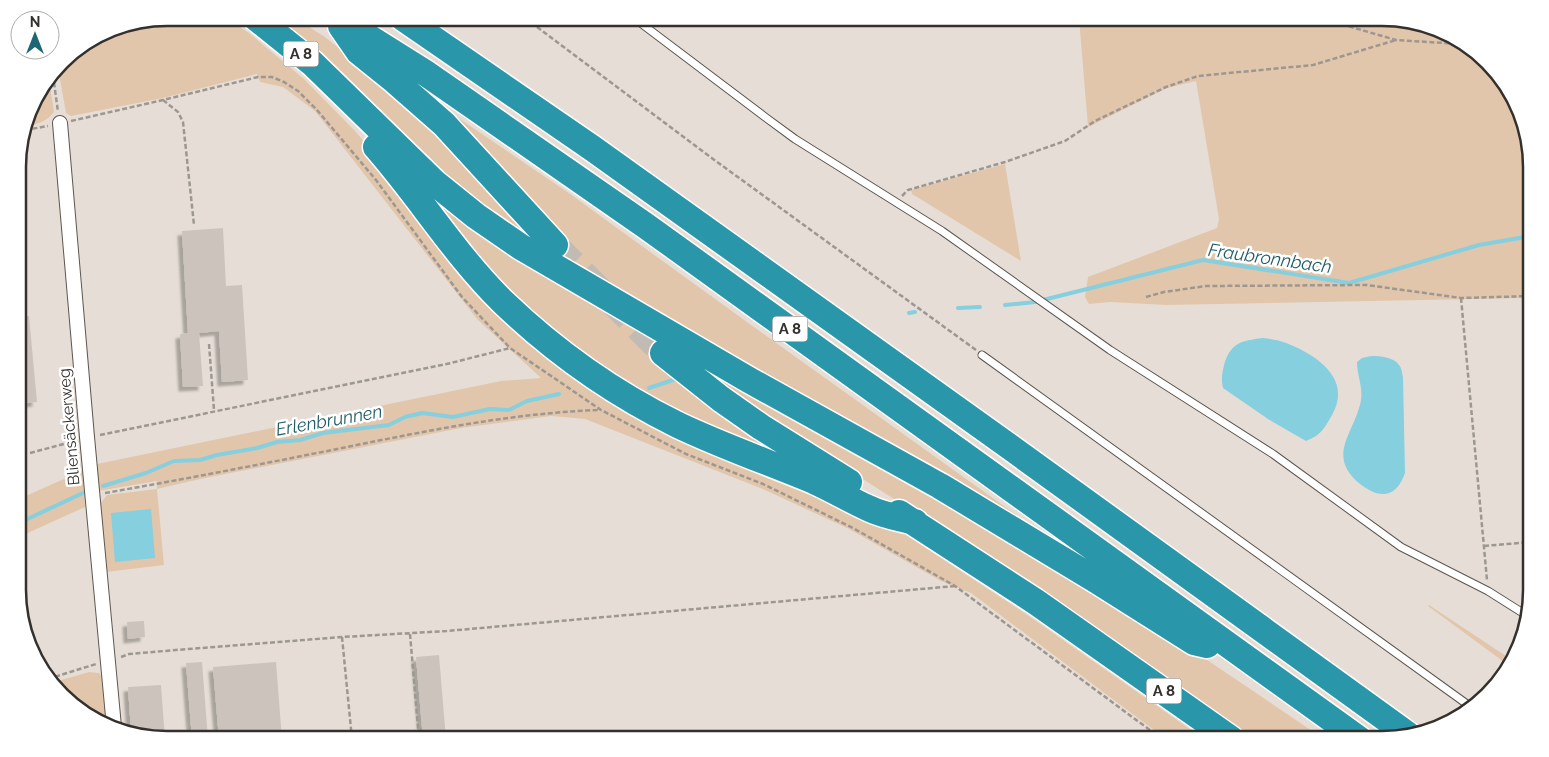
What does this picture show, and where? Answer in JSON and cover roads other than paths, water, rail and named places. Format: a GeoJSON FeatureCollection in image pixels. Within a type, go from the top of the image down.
{"type":"FeatureCollection","features":[{"type":"Feature","properties":{"kind":"highway","name":"A 8"},"geometry":{"type":"LineString","coordinates":[[267,27],[312,64],[435,183],[476,216],[521,247],[749,380],[940,486],[1096,580],[1194,642],[1234,651]]}},
{"type":"Feature","properties":{"kind":"highway","name":"A 8"},"geometry":{"type":"LineString","coordinates":[[343,27],[359,52],[444,124],[555,245]]}},
{"type":"Feature","properties":{"kind":"highway","name":"A 8"},"geometry":{"type":"LineString","coordinates":[[351,27],[431,78],[646,226],[1346,730]]}},
{"type":"Feature","properties":{"kind":"highway","name":"A 8"},"geometry":{"type":"LineString","coordinates":[[416,27],[592,148],[1051,476],[1400,729]]}},
{"type":"Feature","properties":{"kind":"highway"},"geometry":{"type":"LineString","coordinates":[[343,93],[359,126],[391,164],[461,256],[501,300],[560,353],[622,395],[678,425],[816,482],[870,509],[915,522]]}},
{"type":"Feature","properties":{"kind":"highway","name":"A 8"},"geometry":{"type":"LineString","coordinates":[[663,353],[761,427],[915,522],[1036,602],[1218,730]]}},
{"type":"Feature","properties":{"kind":"street","name":"Bliensäckerweg"},"geometry":{"type":"LineString","coordinates":[[60,123],[113,720]]}},
{"type":"Feature","properties":{"kind":"lane"},"geometry":{"type":"LineString","coordinates":[[645,27],[765,118],[833,164],[942,231],[1155,380],[1273,454],[1401,547],[1488,591],[1521,612]]}},
{"type":"Feature","properties":{"kind":"lane"},"geometry":{"type":"LineString","coordinates":[[982,355],[1465,703]]}},
{"type":"Feature","properties":{"kind":"water"},"geometry":{"type":"Polygon","coordinates":[[[1263,338],[1283,342],[1308,354],[1328,369],[1334,379],[1338,390],[1337,402],[1324,428],[1311,439],[1306,441],[1268,419],[1223,388],[1224,365],[1234,347],[1249,340],[1263,338]]]}},
{"type":"Feature","properties":{"kind":"water"},"geometry":{"type":"Polygon","coordinates":[[[1371,356],[1394,360],[1400,366],[1403,377],[1405,473],[1396,489],[1385,494],[1375,493],[1360,484],[1350,473],[1343,453],[1361,400],[1357,362],[1362,358],[1371,356]]]}},
{"type":"Feature","properties":{"kind":"water"},"geometry":{"type":"Polygon","coordinates":[[[151,509],[155,558],[115,562],[111,513],[151,509]]]}},
{"type":"Feature","properties":{"kind":"waterway","name":"Fraubronnbach"},"geometry":{"type":"LineString","coordinates":[[1005,305],[1035,302],[1203,260],[1349,283],[1479,245],[1523,237]]}},
{"type":"Feature","properties":{"kind":"waterway","name":"Fraubronnbach"},"geometry":{"type":"LineString","coordinates":[[958,308],[980,307]]}},
{"type":"Feature","properties":{"kind":"waterway","name":"Fraubronnbach"},"geometry":{"type":"LineString","coordinates":[[909,313],[915,312]]}},
{"type":"Feature","properties":{"kind":"waterway","name":"Erlenbrunnen"},"geometry":{"type":"LineString","coordinates":[[649,388],[676,379]]}},
{"type":"Feature","properties":{"kind":"waterway","name":"Erlenbrunnen"},"geometry":{"type":"LineString","coordinates":[[103,486],[146,473],[174,461],[200,460],[277,442],[300,440],[323,433],[389,425],[405,417],[422,413],[453,417],[490,409],[509,410],[527,401],[559,394]]}},
{"type":"Feature","properties":{"kind":"waterway","name":"Erlenbrunnen"},"geometry":{"type":"LineString","coordinates":[[26,520],[85,492]]}},
{"type":"Feature","properties":{"kind":"tunnel"},"geometry":{"type":"LineString","coordinates":[[555,245],[663,353]]}}]}
